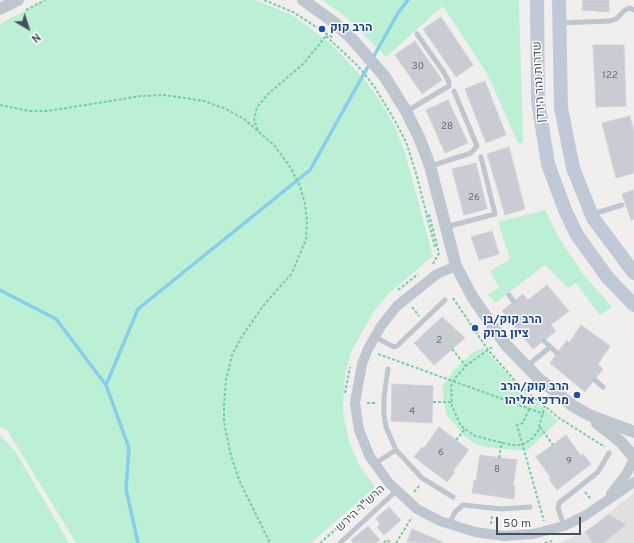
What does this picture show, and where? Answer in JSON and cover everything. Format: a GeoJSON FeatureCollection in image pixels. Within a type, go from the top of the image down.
{"type":"FeatureCollection","features":[{"type":"Feature","properties":{"kind":"main road","name":"שדרות נהר הירדן"},"geometry":{"type":"LineString","coordinates":[[537,0],[538,101],[548,164],[565,210],[577,235],[608,278],[634,305]]}},
{"type":"Feature","properties":{"kind":"main road","name":"שדרות נהר הירדן"},"geometry":{"type":"LineString","coordinates":[[559,0],[560,92],[563,122],[573,168],[592,215],[608,241],[634,273]]}},
{"type":"Feature","properties":{"kind":"street"},"geometry":{"type":"LineString","coordinates":[[0,9],[18,0]]}},
{"type":"Feature","properties":{"kind":"street"},"geometry":{"type":"LineString","coordinates":[[303,0],[335,23],[354,40],[385,77],[406,111],[419,136],[430,166],[456,266],[464,283],[484,315],[506,345],[526,367],[558,395],[589,415],[621,442],[633,456],[618,486],[602,504]]}},
{"type":"Feature","properties":{"kind":"street"},"geometry":{"type":"LineString","coordinates":[[456,266],[437,274],[397,306],[375,337],[362,364],[355,403],[359,430],[374,464],[392,487],[417,509],[449,525],[475,532],[504,536],[533,534],[564,526],[586,515],[634,482]]}},
{"type":"Feature","properties":{"kind":"street"},"geometry":{"type":"LineString","coordinates":[[589,415],[634,432]]}},
{"type":"Feature","properties":{"kind":"lane"},"geometry":{"type":"LineString","coordinates":[[559,23],[610,21],[616,19],[625,10],[630,8],[634,10]]}},
{"type":"Feature","properties":{"kind":"lane"},"geometry":{"type":"LineString","coordinates":[[406,111],[449,86],[449,82],[443,71],[417,34]]}},
{"type":"Feature","properties":{"kind":"lane"},"geometry":{"type":"LineString","coordinates":[[430,166],[471,152],[477,146],[454,91]]}},
{"type":"Feature","properties":{"kind":"lane"},"geometry":{"type":"LineString","coordinates":[[446,227],[495,214],[481,157]]}},
{"type":"Feature","properties":{"kind":"lane"},"geometry":{"type":"LineString","coordinates":[[592,215],[622,205]]}},
{"type":"Feature","properties":{"kind":"lane"},"geometry":{"type":"LineString","coordinates":[[508,295],[514,302]]}},
{"type":"Feature","properties":{"kind":"lane"},"geometry":{"type":"LineString","coordinates":[[375,337],[394,347],[401,344],[445,300]]}},
{"type":"Feature","properties":{"kind":"lane"},"geometry":{"type":"LineString","coordinates":[[544,340],[557,353]]}},
{"type":"Feature","properties":{"kind":"lane"},"geometry":{"type":"LineString","coordinates":[[526,367],[550,347]]}},
{"type":"Feature","properties":{"kind":"lane"},"geometry":{"type":"LineString","coordinates":[[388,369],[384,389],[384,414],[386,427],[396,450],[422,478],[453,498]]}},
{"type":"Feature","properties":{"kind":"lane"},"geometry":{"type":"LineString","coordinates":[[595,380],[603,387]]}},
{"type":"Feature","properties":{"kind":"lane"},"geometry":{"type":"LineString","coordinates":[[374,464],[396,450]]}},
{"type":"Feature","properties":{"kind":"lane"},"geometry":{"type":"LineString","coordinates":[[564,526],[558,508],[559,503],[598,472],[609,453]]}},
{"type":"Feature","properties":{"kind":"lane","name":"הרש\"ר הירש"},"geometry":{"type":"LineString","coordinates":[[339,543],[392,487]]}},
{"type":"Feature","properties":{"kind":"lane"},"geometry":{"type":"LineString","coordinates":[[449,525],[454,512],[463,505],[501,509],[530,507]]}},
{"type":"Feature","properties":{"kind":"path"},"geometry":{"type":"LineString","coordinates":[[264,0],[293,12],[345,49],[375,83],[397,119],[408,142],[422,184],[440,253],[432,265]]}},
{"type":"Feature","properties":{"kind":"path"},"geometry":{"type":"LineString","coordinates":[[259,131],[254,120],[258,107],[269,94],[304,63],[326,35]]}},
{"type":"Feature","properties":{"kind":"path"},"geometry":{"type":"LineString","coordinates":[[326,35],[366,76],[378,91],[395,120],[406,142],[416,173],[435,246]]}},
{"type":"Feature","properties":{"kind":"path"},"geometry":{"type":"LineString","coordinates":[[0,105],[29,111],[48,111],[141,96],[185,97],[204,101],[226,109],[244,119],[259,131],[274,145],[300,186],[305,204],[307,221],[306,239],[292,273],[263,306],[241,338],[232,355],[226,380],[224,422],[226,438],[240,482],[270,543]]}},
{"type":"Feature","properties":{"kind":"path"},"geometry":{"type":"LineString","coordinates":[[409,310],[414,305]]}},
{"type":"Feature","properties":{"kind":"path"},"geometry":{"type":"LineString","coordinates":[[375,361],[385,342]]}},
{"type":"Feature","properties":{"kind":"path"},"geometry":{"type":"LineString","coordinates":[[492,347],[466,366],[453,381],[451,386],[451,402],[454,413],[465,429],[475,436],[522,445],[533,438],[540,428],[546,401]]}},
{"type":"Feature","properties":{"kind":"path"},"geometry":{"type":"LineString","coordinates":[[452,349],[466,366]]}},
{"type":"Feature","properties":{"kind":"path"},"geometry":{"type":"LineString","coordinates":[[378,354],[544,414]]}},
{"type":"Feature","properties":{"kind":"path"},"geometry":{"type":"LineString","coordinates":[[367,397],[367,410]]}},
{"type":"Feature","properties":{"kind":"path"},"geometry":{"type":"LineString","coordinates":[[433,402],[451,402]]}},
{"type":"Feature","properties":{"kind":"path"},"geometry":{"type":"LineString","coordinates":[[529,409],[523,422],[517,424],[544,521]]}},
{"type":"Feature","properties":{"kind":"path"},"geometry":{"type":"LineString","coordinates":[[540,428],[552,444]]}},
{"type":"Feature","properties":{"kind":"path"},"geometry":{"type":"LineString","coordinates":[[456,440],[465,429]]}},
{"type":"Feature","properties":{"kind":"path"},"geometry":{"type":"LineString","coordinates":[[499,458],[502,442]]}},
{"type":"Feature","properties":{"kind":"path"},"geometry":{"type":"LineString","coordinates":[[320,543],[392,487]]}},
{"type":"Feature","properties":{"kind":"path"},"geometry":{"type":"LineString","coordinates":[[409,487],[419,496]]}},
{"type":"Feature","properties":{"kind":"path"},"geometry":{"type":"LineString","coordinates":[[588,501],[595,496]]}},
{"type":"Feature","properties":{"kind":"path"},"geometry":{"type":"LineString","coordinates":[[396,543],[412,516]]}},
{"type":"Feature","properties":{"kind":"path"},"geometry":{"type":"LineString","coordinates":[[538,522],[560,516]]}},
{"type":"Feature","properties":{"kind":"path"},"geometry":{"type":"LineString","coordinates":[[484,523],[498,524]]}},
{"type":"Feature","properties":{"kind":"path"},"geometry":{"type":"LineString","coordinates":[[384,543],[386,540],[392,543]]}},
{"type":"Feature","properties":{"kind":"shaded area"},"geometry":{"type":"Polygon","coordinates":[[[634,493],[634,543],[559,543],[585,532],[634,493]]]}},
{"type":"Feature","properties":{"kind":"green space"},"geometry":{"type":"Polygon","coordinates":[[[45,0],[255,0],[292,15],[329,42],[364,79],[381,102],[396,129],[405,153],[433,256],[387,295],[373,313],[351,352],[345,373],[343,407],[344,418],[349,441],[359,465],[375,487],[311,543],[76,543],[7,430],[0,427],[0,24],[45,0]]]}},
{"type":"Feature","properties":{"kind":"green space"},"geometry":{"type":"Polygon","coordinates":[[[322,0],[519,0],[523,143],[518,143],[488,75],[443,6],[386,57],[346,17],[322,0]]]}},
{"type":"Feature","properties":{"kind":"green space"},"geometry":{"type":"Polygon","coordinates":[[[545,210],[559,238],[583,274],[612,307],[600,315],[576,283],[568,288],[545,265],[495,303],[488,294],[499,288],[490,271],[510,259],[498,222],[545,210]]]}},
{"type":"Feature","properties":{"kind":"green space"},"geometry":{"type":"Polygon","coordinates":[[[483,348],[520,388],[558,421],[527,451],[485,447],[474,443],[463,435],[446,414],[442,387],[454,370],[472,353],[483,348]]]}},
{"type":"Feature","properties":{"kind":"green space"},"geometry":{"type":"Polygon","coordinates":[[[0,435],[15,451],[69,543],[0,543],[0,435]]]}},
{"type":"Feature","properties":{"kind":"building"},"geometry":{"type":"Polygon","coordinates":[[[583,0],[609,0],[609,12],[582,10],[583,0]]]}},
{"type":"Feature","properties":{"kind":"building"},"geometry":{"type":"Polygon","coordinates":[[[441,17],[473,65],[456,77],[423,29],[441,17]]]}},
{"type":"Feature","properties":{"kind":"building"},"geometry":{"type":"Polygon","coordinates":[[[415,41],[442,80],[422,94],[395,55],[415,41]]]}},
{"type":"Feature","properties":{"kind":"building"},"geometry":{"type":"Polygon","coordinates":[[[593,45],[624,45],[626,106],[596,107],[593,45]]]}},
{"type":"Feature","properties":{"kind":"building"},"geometry":{"type":"Polygon","coordinates":[[[485,81],[506,135],[486,143],[465,89],[485,81]]]}},
{"type":"Feature","properties":{"kind":"building"},"geometry":{"type":"Polygon","coordinates":[[[448,100],[468,143],[445,153],[426,110],[448,100]]]}},
{"type":"Feature","properties":{"kind":"building"},"geometry":{"type":"Polygon","coordinates":[[[630,116],[634,132],[634,173],[616,178],[602,123],[630,116]]]}},
{"type":"Feature","properties":{"kind":"building"},"geometry":{"type":"Polygon","coordinates":[[[509,147],[525,209],[505,215],[487,154],[509,147]]]}},
{"type":"Feature","properties":{"kind":"building"},"geometry":{"type":"Polygon","coordinates":[[[476,163],[487,209],[464,215],[452,169],[476,163]]]}},
{"type":"Feature","properties":{"kind":"building"},"geometry":{"type":"Polygon","coordinates":[[[634,190],[634,219],[631,220],[622,194],[634,190]]]}},
{"type":"Feature","properties":{"kind":"building"},"geometry":{"type":"Polygon","coordinates":[[[492,231],[499,254],[479,260],[471,237],[492,231]]]}},
{"type":"Feature","properties":{"kind":"building"},"geometry":{"type":"Polygon","coordinates":[[[547,285],[569,311],[551,325],[556,331],[533,349],[502,311],[523,294],[528,300],[547,285]]]}},
{"type":"Feature","properties":{"kind":"building"},"geometry":{"type":"Polygon","coordinates":[[[442,317],[465,338],[434,365],[414,343],[442,317]]]}},
{"type":"Feature","properties":{"kind":"building"},"geometry":{"type":"Polygon","coordinates":[[[581,325],[610,346],[598,364],[603,369],[585,392],[550,363],[567,340],[569,343],[581,325]]]}},
{"type":"Feature","properties":{"kind":"building"},"geometry":{"type":"Polygon","coordinates":[[[392,384],[433,386],[432,423],[391,421],[392,384]]]}},
{"type":"Feature","properties":{"kind":"building"},"geometry":{"type":"Polygon","coordinates":[[[439,427],[469,450],[453,471],[455,472],[447,482],[414,457],[422,447],[424,448],[439,427]]]}},
{"type":"Feature","properties":{"kind":"building"},"geometry":{"type":"Polygon","coordinates":[[[566,435],[581,456],[583,454],[591,464],[557,490],[549,479],[551,478],[536,457],[566,435]]]}},
{"type":"Feature","properties":{"kind":"building"},"geometry":{"type":"Polygon","coordinates":[[[480,455],[517,460],[513,486],[515,486],[514,499],[472,493],[474,480],[476,481],[480,455]]]}},
{"type":"Feature","properties":{"kind":"building"},"geometry":{"type":"Polygon","coordinates":[[[389,507],[401,520],[384,535],[377,527],[380,524],[376,518],[389,507]]]}},
{"type":"Feature","properties":{"kind":"building"},"geometry":{"type":"Polygon","coordinates":[[[609,515],[626,525],[603,543],[593,543],[585,532],[609,515]]]}},
{"type":"Feature","properties":{"kind":"building"},"geometry":{"type":"Polygon","coordinates":[[[368,526],[380,540],[376,543],[353,543],[351,540],[368,526]]]}},
{"type":"Feature","properties":{"kind":"building"},"geometry":{"type":"Polygon","coordinates":[[[412,529],[443,542],[407,542],[412,529]]]}},
{"type":"Feature","properties":{"kind":"waterway"},"geometry":{"type":"LineString","coordinates":[[106,385],[138,309],[310,170],[398,13],[408,0]]}},
{"type":"Feature","properties":{"kind":"waterway"},"geometry":{"type":"LineString","coordinates":[[0,290],[56,319],[106,385],[129,448],[126,489],[138,543]]}},
{"type":"Feature","properties":{"kind":"place","name":"הרב קוק"},"geometry":{"type":"Point","coordinates":[322,29]}},
{"type":"Feature","properties":{"kind":"place","name":"הרב קוק/בן ציון ברוק"},"geometry":{"type":"Point","coordinates":[475,328]}},
{"type":"Feature","properties":{"kind":"place","name":"הרב קוק/הרב מרדכי אליהו"},"geometry":{"type":"Point","coordinates":[577,395]}}]}
